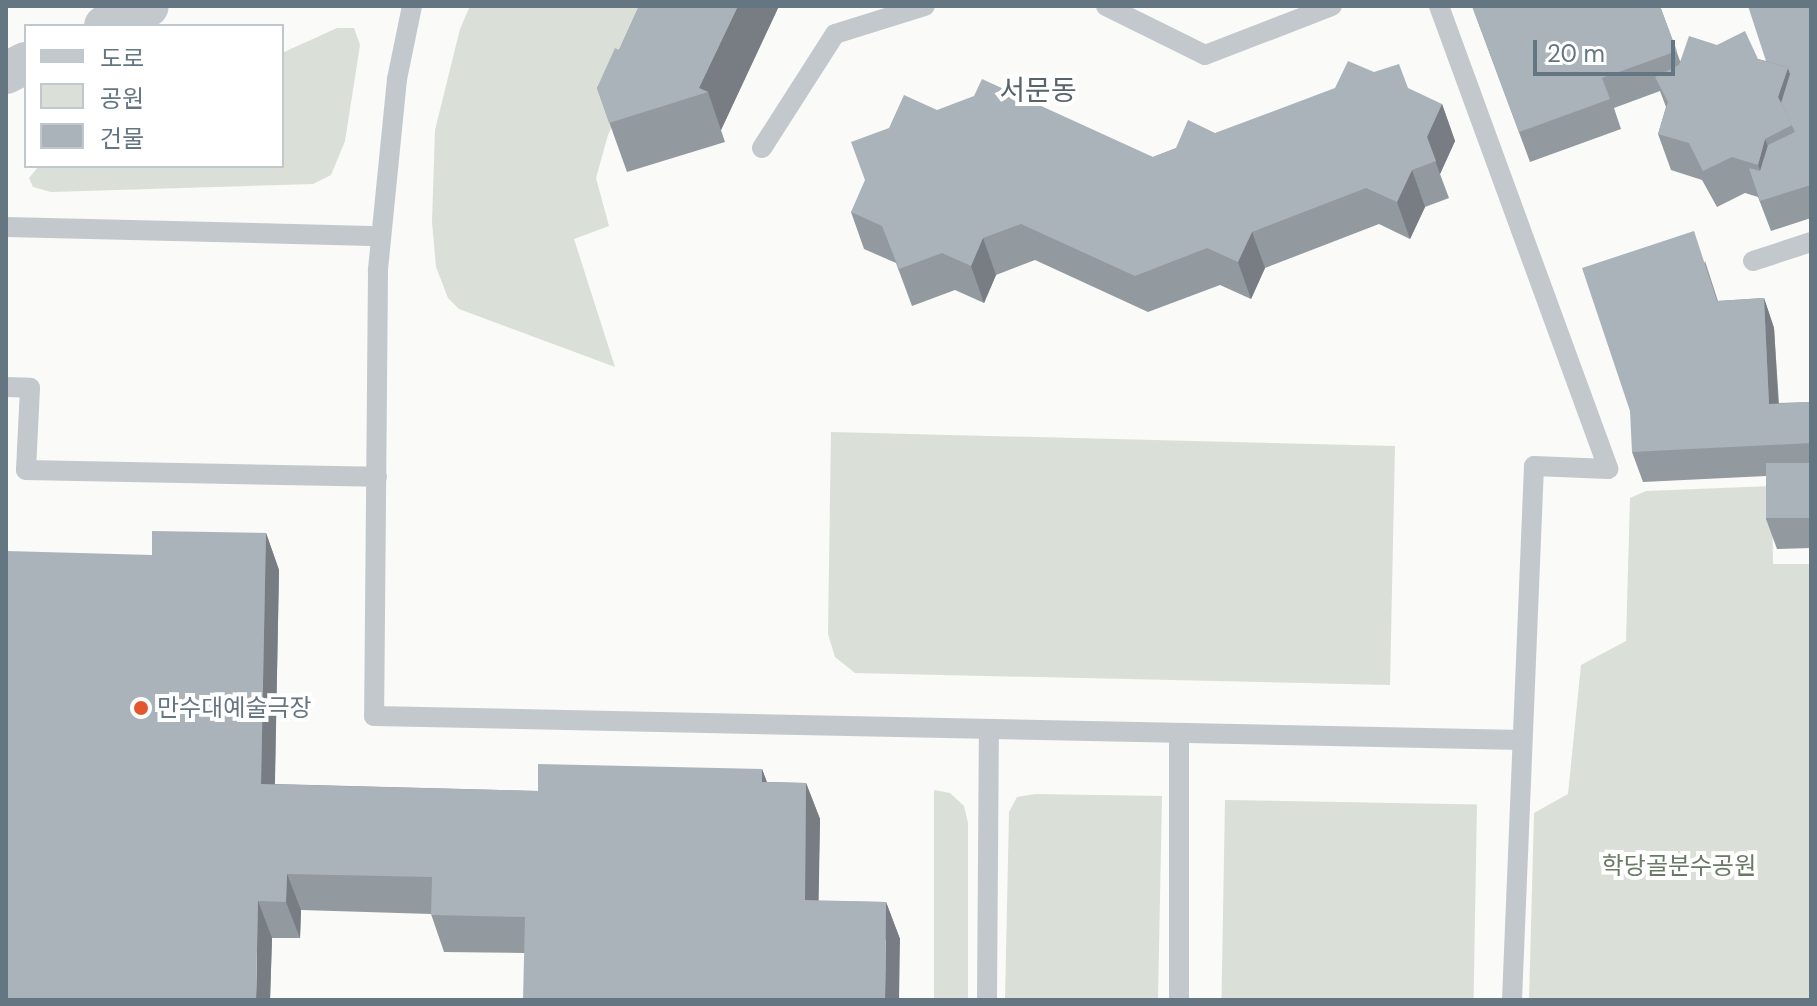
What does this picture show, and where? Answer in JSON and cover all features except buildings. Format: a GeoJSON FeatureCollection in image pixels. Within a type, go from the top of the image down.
{"type":"FeatureCollection","features":[{"type":"Feature","properties":{"kind":"street"},"geometry":{"type":"LineString","coordinates":[[109,24],[148,6]]}},
{"type":"Feature","properties":{"kind":"street"},"geometry":{"type":"LineString","coordinates":[[6,73],[24,64]]}},
{"type":"Feature","properties":{"kind":"lane"},"geometry":{"type":"LineString","coordinates":[[412,6],[397,79],[381,236],[374,716],[1522,740]]}},
{"type":"Feature","properties":{"kind":"lane"},"geometry":{"type":"LineString","coordinates":[[762,148],[835,34],[925,6]]}},
{"type":"Feature","properties":{"kind":"lane"},"geometry":{"type":"LineString","coordinates":[[1106,6],[1205,55],[1332,6]]}},
{"type":"Feature","properties":{"kind":"lane"},"geometry":{"type":"LineString","coordinates":[[1439,6],[1608,469],[1534,466],[1512,1000]]}},
{"type":"Feature","properties":{"kind":"lane"},"geometry":{"type":"LineString","coordinates":[[6,227],[381,236]]}},
{"type":"Feature","properties":{"kind":"lane"},"geometry":{"type":"LineString","coordinates":[[1753,261],[1811,242]]}},
{"type":"Feature","properties":{"kind":"lane"},"geometry":{"type":"LineString","coordinates":[[6,387],[30,388],[26,470],[377,477]]}},
{"type":"Feature","properties":{"kind":"lane"},"geometry":{"type":"LineString","coordinates":[[987,1000],[989,729]]}},
{"type":"Feature","properties":{"kind":"lane"},"geometry":{"type":"LineString","coordinates":[[1179,733],[1179,1000]]}},
{"type":"Feature","properties":{"kind":"green space"},"geometry":{"type":"Polygon","coordinates":[[[470,6],[667,6],[608,135],[596,178],[609,226],[574,239],[615,367],[459,309],[448,298],[436,267],[432,222],[435,130],[460,29],[470,6]]]}},
{"type":"Feature","properties":{"kind":"green space"},"geometry":{"type":"Polygon","coordinates":[[[337,28],[354,28],[360,45],[345,141],[331,175],[313,184],[51,192],[33,187],[29,178],[37,168],[284,168],[284,52],[337,28]]]}},
{"type":"Feature","properties":{"kind":"green space"},"geometry":{"type":"Polygon","coordinates":[[[831,432],[1395,446],[1390,685],[855,673],[835,657],[828,634],[831,432]]]}},
{"type":"Feature","properties":{"kind":"green space","name":"학당골분수공원"},"geometry":{"type":"Polygon","coordinates":[[[1772,486],[1773,564],[1811,564],[1811,1000],[1529,1000],[1534,813],[1568,794],[1581,665],[1626,641],[1630,498],[1646,491],[1772,486]]]}},
{"type":"Feature","properties":{"kind":"green space"},"geometry":{"type":"Polygon","coordinates":[[[934,790],[950,793],[964,806],[968,823],[968,1000],[934,1000],[934,790]]]}},
{"type":"Feature","properties":{"kind":"green space"},"geometry":{"type":"Polygon","coordinates":[[[1035,794],[1162,796],[1158,999],[1005,1000],[1009,812],[1017,797],[1035,794]]]}},
{"type":"Feature","properties":{"kind":"green space"},"geometry":{"type":"Polygon","coordinates":[[[1225,800],[1477,804],[1474,1000],[1222,1000],[1225,800]]]}},
{"type":"Feature","properties":{"kind":"place","name":"만수대예술극장"},"geometry":{"type":"Point","coordinates":[141,708]}},
{"type":"Feature","properties":{"kind":"district","name":"서문동"},"geometry":{"type":"Point","coordinates":[1038,91]}}]}
